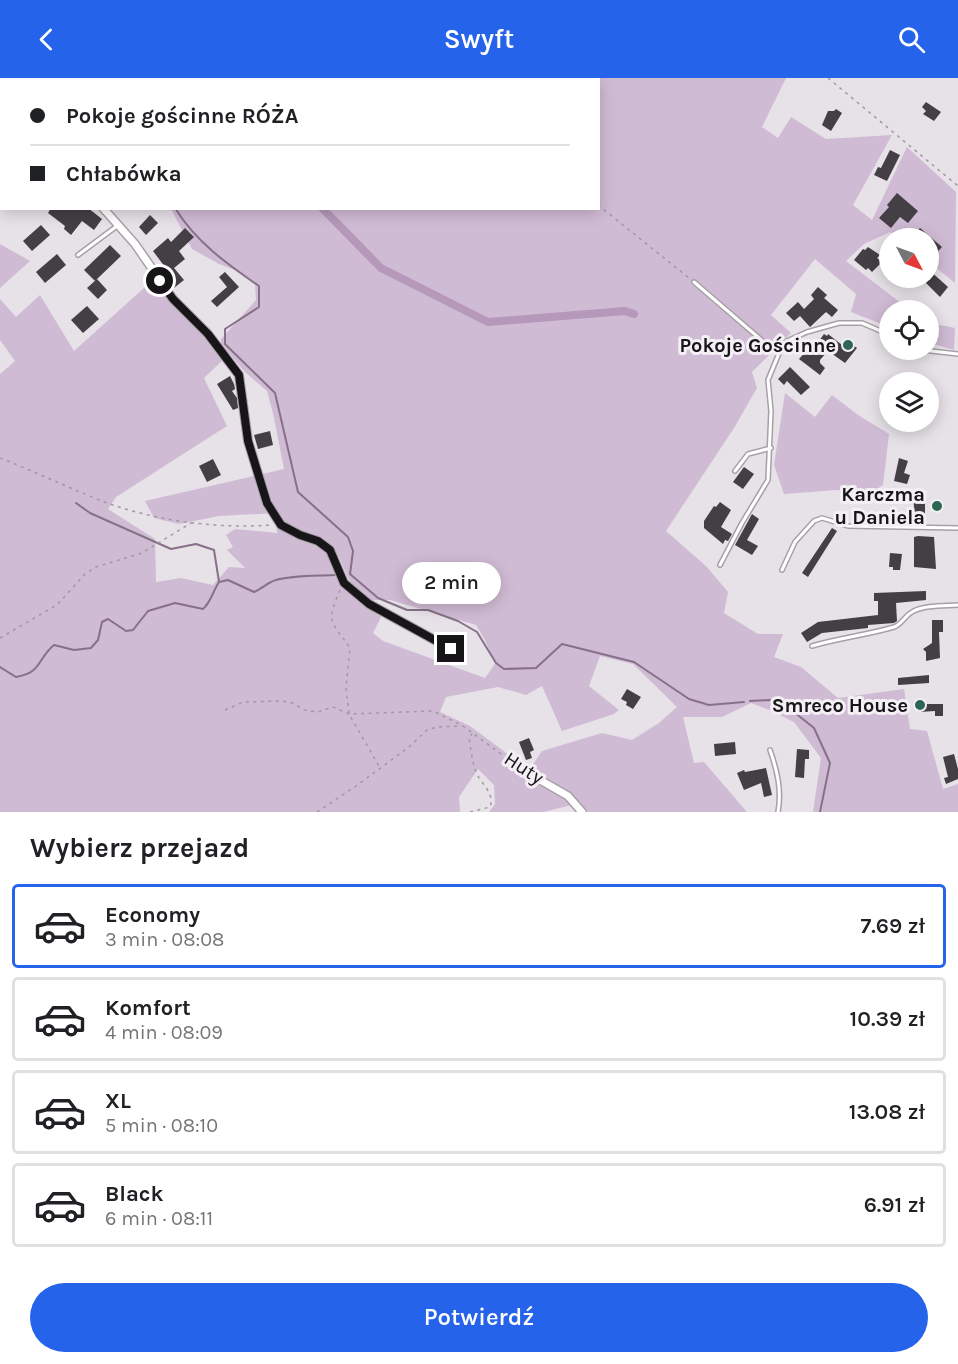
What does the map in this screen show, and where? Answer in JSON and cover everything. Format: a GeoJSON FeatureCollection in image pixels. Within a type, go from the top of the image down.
{"type":"FeatureCollection","features":[{"type":"Feature","properties":{"kind":"street"},"geometry":{"type":"LineString","coordinates":[[105,210],[135,244],[173,299],[208,334],[239,375],[248,441],[267,503],[281,525],[318,541],[330,550],[344,583],[369,604],[451,649]]}},
{"type":"Feature","properties":{"kind":"street","name":"Huty"},"geometry":{"type":"LineString","coordinates":[[521,769],[568,796],[582,812]]}},
{"type":"Feature","properties":{"kind":"lane"},"geometry":{"type":"LineString","coordinates":[[78,255],[118,225]]}},
{"type":"Feature","properties":{"kind":"lane"},"geometry":{"type":"LineString","coordinates":[[694,282],[766,344],[782,346]]}},
{"type":"Feature","properties":{"kind":"lane"},"geometry":{"type":"LineString","coordinates":[[720,566],[737,531],[768,480],[771,411],[768,380],[782,346],[807,332],[839,323],[862,323],[879,330]]}},
{"type":"Feature","properties":{"kind":"lane"},"geometry":{"type":"LineString","coordinates":[[939,352],[958,354]]}},
{"type":"Feature","properties":{"kind":"lane"},"geometry":{"type":"LineString","coordinates":[[735,471],[748,454],[771,448]]}},
{"type":"Feature","properties":{"kind":"lane"},"geometry":{"type":"LineString","coordinates":[[782,570],[795,542],[814,521],[822,518],[848,526],[958,528]]}},
{"type":"Feature","properties":{"kind":"lane"},"geometry":{"type":"LineString","coordinates":[[812,646],[897,626],[910,613],[918,609],[958,605]]}},
{"type":"Feature","properties":{"kind":"lane"},"geometry":{"type":"LineString","coordinates":[[770,750],[777,770],[778,812]]}},
{"type":"Feature","properties":{"kind":"path"},"geometry":{"type":"LineString","coordinates":[[828,78],[958,186]]}},
{"type":"Feature","properties":{"kind":"path"},"geometry":{"type":"LineString","coordinates":[[600,207],[694,282]]}},
{"type":"Feature","properties":{"kind":"path"},"geometry":{"type":"LineString","coordinates":[[0,458],[107,503],[192,523],[249,527],[281,525]]}},
{"type":"Feature","properties":{"kind":"path"},"geometry":{"type":"LineString","coordinates":[[0,638],[57,605],[85,574],[96,567],[142,553],[192,523]]}},
{"type":"Feature","properties":{"kind":"path"},"geometry":{"type":"LineString","coordinates":[[344,583],[331,618],[333,626],[350,648],[346,688],[349,714],[380,768]]}},
{"type":"Feature","properties":{"kind":"path","name":"Huty"},"geometry":{"type":"LineString","coordinates":[[225,710],[243,702],[282,701],[292,703],[304,710],[318,712],[333,707],[349,714],[433,711],[463,726],[521,769]]}},
{"type":"Feature","properties":{"kind":"path"},"geometry":{"type":"LineString","coordinates":[[317,812],[409,747],[428,730],[437,727],[463,726]]}},
{"type":"Feature","properties":{"kind":"path"},"geometry":{"type":"LineString","coordinates":[[470,812],[485,810],[490,807],[492,801],[489,791],[476,772],[469,738],[473,733]]}},
{"type":"Feature","properties":{"kind":"shaded area"},"geometry":{"type":"Polygon","coordinates":[[[600,78],[786,78],[762,127],[778,138],[791,117],[826,139],[892,135],[853,205],[872,220],[907,147],[956,192],[955,283],[939,270],[939,228],[879,228],[879,237],[864,244],[846,261],[897,300],[879,300],[879,323],[851,312],[856,294],[815,259],[771,315],[791,333],[752,372],[757,388],[734,428],[666,531],[707,567],[728,592],[724,613],[758,634],[783,634],[774,657],[801,667],[838,698],[904,689],[910,729],[927,731],[943,789],[958,784],[958,812],[813,812],[821,758],[794,722],[751,703],[722,717],[683,717],[694,763],[704,762],[747,812],[581,812],[572,805],[543,812],[489,812],[495,804],[494,785],[478,769],[459,797],[460,812],[0,812],[0,374],[15,361],[0,340],[0,299],[16,317],[40,295],[74,351],[155,278],[205,332],[224,359],[204,378],[227,426],[116,497],[108,509],[155,539],[156,582],[181,578],[213,585],[229,567],[245,568],[227,550],[233,547],[226,535],[235,529],[277,533],[276,513],[219,516],[179,524],[154,518],[145,501],[284,469],[267,391],[245,372],[221,344],[221,339],[256,300],[255,282],[240,272],[219,264],[192,249],[172,210],[600,210],[600,78]],[[327,552],[335,573],[341,581],[355,597],[381,617],[373,633],[383,641],[485,678],[495,664],[476,625],[390,600],[368,600],[350,582],[339,557],[327,552]],[[600,656],[589,686],[619,710],[614,714],[562,731],[542,686],[526,695],[498,687],[446,697],[440,712],[470,726],[529,770],[542,751],[602,733],[632,740],[659,723],[677,707],[633,664],[600,656]]]}},
{"type":"Feature","properties":{"kind":"shaded area"},"geometry":{"type":"Polygon","coordinates":[[[0,244],[30,261],[0,288],[0,244]]]}},
{"type":"Feature","properties":{"kind":"shaded area"},"geometry":{"type":"Polygon","coordinates":[[[939,325],[955,328],[954,350],[939,346],[939,325]]]}},
{"type":"Feature","properties":{"kind":"shaded area"},"geometry":{"type":"Polygon","coordinates":[[[785,393],[815,417],[832,395],[879,428],[879,432],[889,434],[883,485],[872,492],[837,490],[784,494],[774,465],[785,393]]]}},
{"type":"Feature","properties":{"kind":"building"},"geometry":{"type":"Polygon","coordinates":[[[926,102],[941,112],[934,121],[923,114],[926,111],[922,107],[926,102]]]}},
{"type":"Feature","properties":{"kind":"building"},"geometry":{"type":"Polygon","coordinates":[[[836,109],[842,113],[831,131],[822,125],[828,111],[836,109]]]}},
{"type":"Feature","properties":{"kind":"building"},"geometry":{"type":"Polygon","coordinates":[[[890,150],[900,155],[887,181],[874,175],[878,167],[881,168],[890,150]]]}},
{"type":"Feature","properties":{"kind":"building"},"geometry":{"type":"Polygon","coordinates":[[[897,193],[918,211],[908,223],[900,217],[891,228],[879,218],[889,207],[887,205],[897,193]]]}},
{"type":"Feature","properties":{"kind":"building"},"geometry":{"type":"Polygon","coordinates":[[[50,210],[91,210],[102,219],[94,230],[82,221],[71,235],[64,229],[65,226],[48,213],[50,210]]]}},
{"type":"Feature","properties":{"kind":"building"},"geometry":{"type":"Polygon","coordinates":[[[150,215],[158,223],[146,235],[139,227],[150,215]]]}},
{"type":"Feature","properties":{"kind":"building"},"geometry":{"type":"Polygon","coordinates":[[[41,225],[50,235],[32,251],[23,241],[41,225]]]}},
{"type":"Feature","properties":{"kind":"building"},"geometry":{"type":"Polygon","coordinates":[[[185,228],[194,237],[179,251],[185,259],[174,268],[184,280],[174,288],[161,271],[165,267],[153,251],[168,238],[171,242],[185,228]]]}},
{"type":"Feature","properties":{"kind":"building"},"geometry":{"type":"Polygon","coordinates":[[[110,245],[121,256],[95,281],[84,270],[110,245]]]}},
{"type":"Feature","properties":{"kind":"building"},"geometry":{"type":"Polygon","coordinates":[[[868,247],[879,254],[877,258],[879,265],[872,272],[854,260],[863,249],[868,247]]]}},
{"type":"Feature","properties":{"kind":"building"},"geometry":{"type":"Polygon","coordinates":[[[57,254],[66,265],[45,283],[36,272],[57,254]]]}},
{"type":"Feature","properties":{"kind":"building"},"geometry":{"type":"Polygon","coordinates":[[[225,272],[239,287],[217,307],[211,301],[227,287],[219,277],[225,272]]]}},
{"type":"Feature","properties":{"kind":"building"},"geometry":{"type":"Polygon","coordinates":[[[97,279],[107,290],[98,299],[87,288],[97,279]]]}},
{"type":"Feature","properties":{"kind":"building"},"geometry":{"type":"Polygon","coordinates":[[[939,279],[948,287],[940,297],[931,288],[939,288],[939,279]]]}},
{"type":"Feature","properties":{"kind":"building"},"geometry":{"type":"Polygon","coordinates":[[[818,287],[827,295],[824,298],[838,310],[832,317],[826,312],[810,327],[800,316],[794,321],[786,313],[798,302],[804,309],[814,299],[811,295],[818,287]]]}},
{"type":"Feature","properties":{"kind":"building"},"geometry":{"type":"Polygon","coordinates":[[[87,306],[99,319],[83,333],[71,320],[87,306]]]}},
{"type":"Feature","properties":{"kind":"building"},"geometry":{"type":"Polygon","coordinates":[[[824,334],[827,336],[828,334],[842,345],[846,340],[857,348],[845,363],[828,351],[820,360],[825,368],[820,375],[799,359],[808,349],[811,352],[824,334]]]}},
{"type":"Feature","properties":{"kind":"building"},"geometry":{"type":"Polygon","coordinates":[[[790,367],[810,387],[801,395],[787,381],[784,385],[778,379],[790,367]]]}},
{"type":"Feature","properties":{"kind":"building"},"geometry":{"type":"Polygon","coordinates":[[[230,376],[234,384],[235,389],[232,391],[237,398],[238,408],[233,410],[217,384],[230,376]]]}},
{"type":"Feature","properties":{"kind":"building"},"geometry":{"type":"Polygon","coordinates":[[[270,431],[273,445],[258,449],[254,435],[270,431]]]}},
{"type":"Feature","properties":{"kind":"building"},"geometry":{"type":"Polygon","coordinates":[[[899,458],[908,461],[904,473],[910,475],[907,484],[894,481],[899,458]]]}},
{"type":"Feature","properties":{"kind":"building"},"geometry":{"type":"Polygon","coordinates":[[[213,459],[221,475],[207,482],[199,466],[213,459]]]}},
{"type":"Feature","properties":{"kind":"building"},"geometry":{"type":"Polygon","coordinates":[[[744,467],[754,474],[743,489],[733,482],[744,467]]]}},
{"type":"Feature","properties":{"kind":"building"},"geometry":{"type":"Polygon","coordinates":[[[913,497],[920,497],[920,502],[925,502],[925,516],[915,516],[913,497]]]}},
{"type":"Feature","properties":{"kind":"building"},"geometry":{"type":"Polygon","coordinates":[[[720,502],[731,510],[721,527],[732,534],[723,544],[704,528],[704,521],[714,506],[716,507],[720,502]]]}},
{"type":"Feature","properties":{"kind":"building"},"geometry":{"type":"Polygon","coordinates":[[[752,514],[759,519],[747,540],[758,546],[752,555],[735,545],[752,514]]]}},
{"type":"Feature","properties":{"kind":"building"},"geometry":{"type":"Polygon","coordinates":[[[832,528],[837,531],[808,577],[802,573],[832,528]]]}},
{"type":"Feature","properties":{"kind":"building"},"geometry":{"type":"Polygon","coordinates":[[[914,537],[934,537],[936,569],[914,567],[914,537]]]}},
{"type":"Feature","properties":{"kind":"building"},"geometry":{"type":"Polygon","coordinates":[[[890,553],[902,554],[900,570],[893,570],[893,567],[889,567],[890,553]]]}},
{"type":"Feature","properties":{"kind":"building"},"geometry":{"type":"Polygon","coordinates":[[[926,591],[926,600],[896,603],[897,621],[894,623],[822,633],[807,642],[801,633],[818,622],[878,615],[878,601],[874,601],[874,593],[926,591]]]}},
{"type":"Feature","properties":{"kind":"building"},"geometry":{"type":"Polygon","coordinates":[[[932,620],[943,620],[943,632],[939,632],[940,658],[926,661],[926,652],[923,649],[932,643],[932,620]]]}},
{"type":"Feature","properties":{"kind":"building"},"geometry":{"type":"Polygon","coordinates":[[[929,675],[929,683],[898,685],[898,678],[929,675]]]}},
{"type":"Feature","properties":{"kind":"building"},"geometry":{"type":"Polygon","coordinates":[[[627,689],[641,697],[633,709],[621,699],[627,689]]]}},
{"type":"Feature","properties":{"kind":"building"},"geometry":{"type":"Polygon","coordinates":[[[919,704],[943,704],[943,716],[935,716],[935,711],[919,712],[919,704]]]}},
{"type":"Feature","properties":{"kind":"building"},"geometry":{"type":"Polygon","coordinates":[[[529,738],[534,750],[530,752],[532,758],[526,760],[519,742],[529,738]]]}},
{"type":"Feature","properties":{"kind":"building"},"geometry":{"type":"Polygon","coordinates":[[[735,742],[736,754],[715,756],[714,744],[735,742]]]}},
{"type":"Feature","properties":{"kind":"building"},"geometry":{"type":"Polygon","coordinates":[[[797,749],[809,750],[809,759],[805,759],[804,778],[795,777],[797,749]]]}},
{"type":"Feature","properties":{"kind":"building"},"geometry":{"type":"Polygon","coordinates":[[[954,754],[958,779],[946,784],[944,778],[948,777],[943,757],[954,754]]]}},
{"type":"Feature","properties":{"kind":"building"},"geometry":{"type":"Polygon","coordinates":[[[766,768],[772,795],[764,797],[761,783],[744,790],[737,773],[766,768]]]}},
{"type":"Feature","properties":{"kind":"waterway"},"geometry":{"type":"LineString","coordinates":[[176,210],[202,242],[259,286],[259,307],[225,329],[225,344],[275,393],[298,492],[348,537],[353,551],[350,574],[378,598],[407,610],[428,610],[458,621],[477,632],[496,663],[504,669],[536,668],[562,644],[634,662],[689,699],[709,705],[744,702]]}},
{"type":"Feature","properties":{"kind":"waterway"},"geometry":{"type":"LineString","coordinates":[[324,210],[381,268],[488,322],[625,311],[634,314]]}},
{"type":"Feature","properties":{"kind":"waterway"},"geometry":{"type":"LineString","coordinates":[[76,503],[90,513],[171,549],[196,544],[214,550],[219,582]]}},
{"type":"Feature","properties":{"kind":"waterway"},"geometry":{"type":"LineString","coordinates":[[0,667],[16,677],[35,669],[54,645],[74,650],[91,648],[98,640],[102,622],[108,619],[126,631],[133,630],[148,611],[175,603],[203,609],[219,582],[228,580],[254,592],[271,582],[284,578],[335,575]]}},
{"type":"Feature","properties":{"kind":"waterway"},"geometry":{"type":"LineString","coordinates":[[750,701],[770,700],[789,708],[814,728],[830,763],[820,812]]}},
{"type":"Feature","properties":{"kind":"place","name":"Pokoje Gościnne"},"geometry":{"type":"Point","coordinates":[848,345]}},
{"type":"Feature","properties":{"kind":"place","name":"Karczma u Daniela"},"geometry":{"type":"Point","coordinates":[937,506]}},
{"type":"Feature","properties":{"kind":"place","name":"Smreco House"},"geometry":{"type":"Point","coordinates":[920,705]}},
{"type":"Feature","properties":{"kind":"route"},"geometry":{"type":"LineString","coordinates":[[160,281],[173,299],[208,334],[239,375],[248,441],[267,503],[281,525],[318,541],[330,550],[344,583],[369,604],[396,621],[409,625],[451,649]]}}]}
